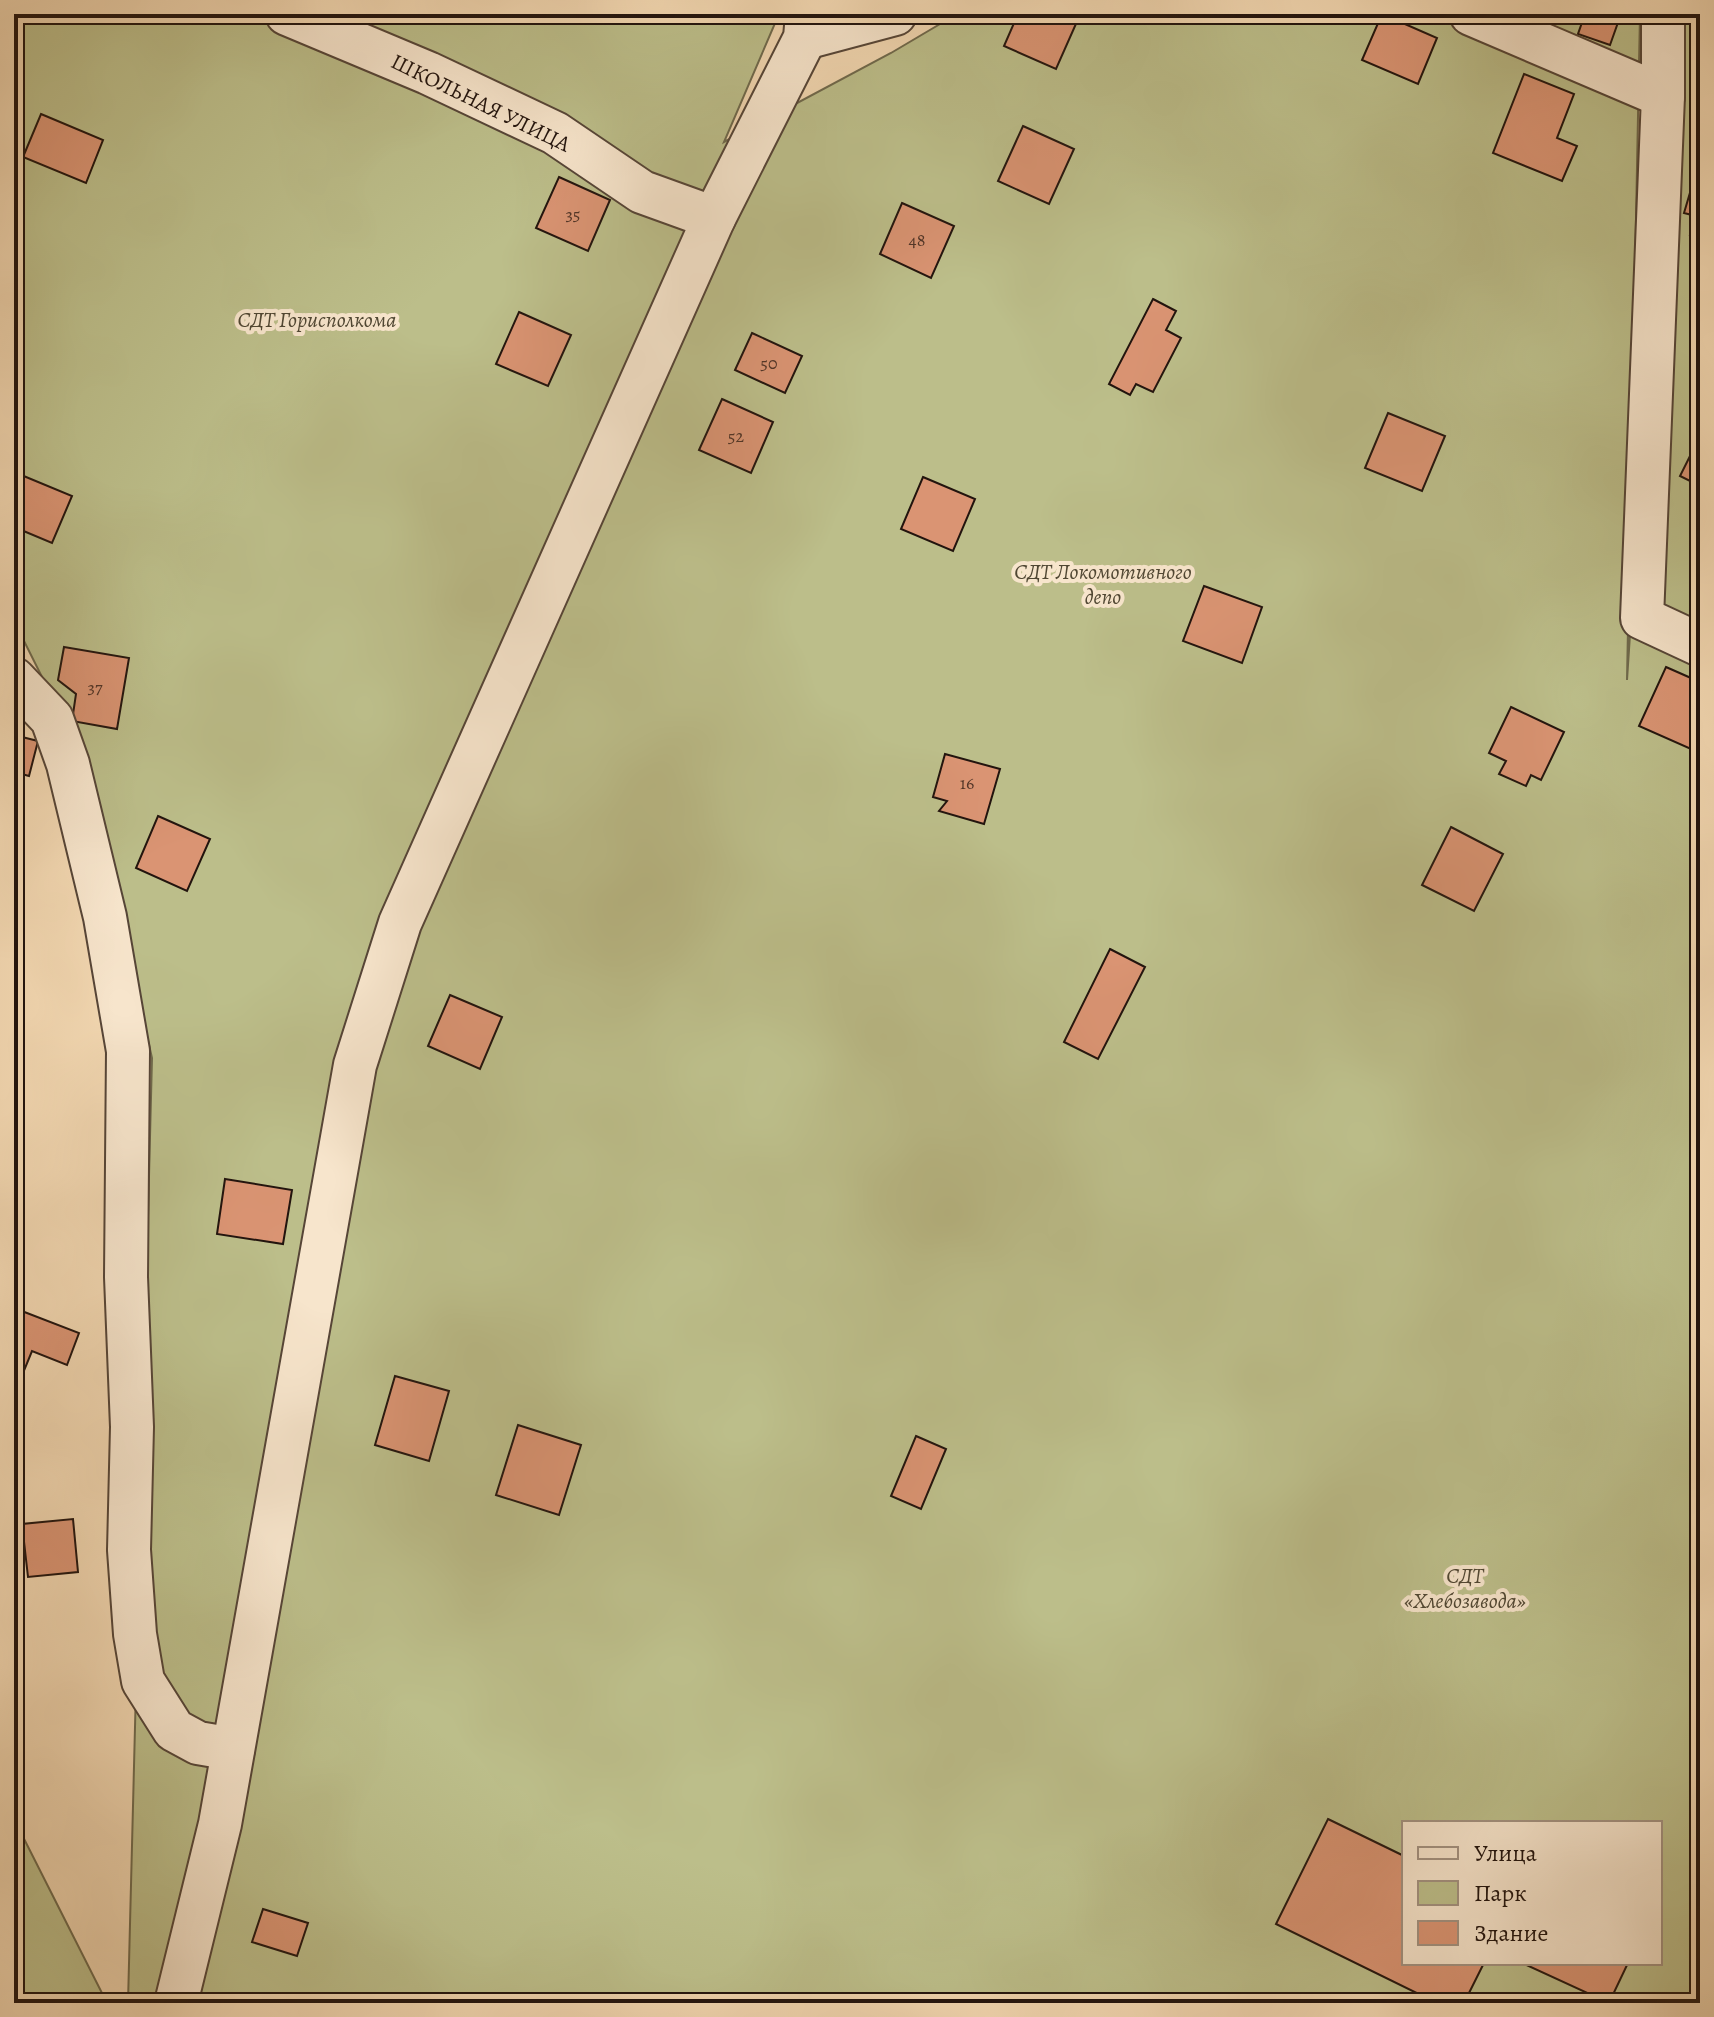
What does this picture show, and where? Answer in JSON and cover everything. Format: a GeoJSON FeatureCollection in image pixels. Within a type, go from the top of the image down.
{"type":"FeatureCollection","features":[{"type":"Feature","properties":{"kind":"street","name":"ШКОЛЬНАЯ УЛИЦА"},"geometry":{"type":"LineString","coordinates":[[287,14],[428,73],[555,133],[642,192],[714,218]]}},
{"type":"Feature","properties":{"kind":"street"},"geometry":{"type":"LineString","coordinates":[[176,2003],[220,1824],[360,1051],[400,923],[714,218],[806,26],[895,14]]}},
{"type":"Feature","properties":{"kind":"street"},"geometry":{"type":"LineString","coordinates":[[1471,14],[1663,96]]}},
{"type":"Feature","properties":{"kind":"street"},"geometry":{"type":"LineString","coordinates":[[1663,14],[1663,96],[1642,618],[1700,645]]}},
{"type":"Feature","properties":{"kind":"street"},"geometry":{"type":"LineString","coordinates":[[14,679],[52,719],[68,764],[105,917],[128,1051],[126,1277],[132,1427],[129,1550],[135,1634],[143,1681],[174,1730],[198,1743],[233,1749]]}},
{"type":"Feature","properties":{"kind":"green space","name":"СДТ Локомотивного депо"},"geometry":{"type":"Polygon","coordinates":[[[14,14],[779,14],[724,142],[891,53],[957,14],[1640,14],[1627,680],[1671,14],[1700,14],[1700,2003],[128,2003],[152,1058],[86,765],[14,621],[14,14]]]}},
{"type":"Feature","properties":{"kind":"green space"},"geometry":{"type":"Polygon","coordinates":[[[14,1819],[107,2003],[14,2003],[14,1819]]]}},
{"type":"Feature","properties":{"kind":"building"},"geometry":{"type":"Polygon","coordinates":[[[1018,14],[1071,14],[1079,17],[1056,69],[1004,46],[1018,14]]]}},
{"type":"Feature","properties":{"kind":"building"},"geometry":{"type":"Polygon","coordinates":[[[1382,14],[1437,38],[1418,84],[1362,60],[1382,14]]]}},
{"type":"Feature","properties":{"kind":"building"},"geometry":{"type":"Polygon","coordinates":[[[1585,14],[1621,14],[1610,45],[1578,34],[1585,14]]]}},
{"type":"Feature","properties":{"kind":"building"},"geometry":{"type":"Polygon","coordinates":[[[1524,74],[1574,94],[1557,138],[1577,146],[1562,181],[1493,153],[1524,74]]]}},
{"type":"Feature","properties":{"kind":"building"},"geometry":{"type":"Polygon","coordinates":[[[41,114],[103,140],[86,183],[23,157],[41,114]]]}},
{"type":"Feature","properties":{"kind":"building"},"geometry":{"type":"Polygon","coordinates":[[[1023,126],[1074,149],[1049,204],[998,181],[1023,126]]]}},
{"type":"Feature","properties":{"kind":"building"},"geometry":{"type":"Polygon","coordinates":[[[1697,169],[1700,170],[1700,238],[1690,235],[1696,216],[1684,213],[1697,169]]]}},
{"type":"Feature","properties":{"kind":"building"},"geometry":{"type":"Polygon","coordinates":[[[559,177],[610,200],[588,251],[536,228],[559,177]]]}},
{"type":"Feature","properties":{"kind":"building"},"geometry":{"type":"Polygon","coordinates":[[[902,203],[954,226],[931,278],[880,254],[902,203]]]}},
{"type":"Feature","properties":{"kind":"building"},"geometry":{"type":"Polygon","coordinates":[[[1153,299],[1176,311],[1166,330],[1181,338],[1153,392],[1136,384],[1130,395],[1109,384],[1153,299]]]}},
{"type":"Feature","properties":{"kind":"building"},"geometry":{"type":"Polygon","coordinates":[[[519,312],[571,335],[548,386],[496,364],[519,312]]]}},
{"type":"Feature","properties":{"kind":"building"},"geometry":{"type":"Polygon","coordinates":[[[752,333],[802,356],[785,393],[735,370],[752,333]]]}},
{"type":"Feature","properties":{"kind":"building"},"geometry":{"type":"Polygon","coordinates":[[[722,399],[773,422],[751,473],[699,450],[722,399]]]}},
{"type":"Feature","properties":{"kind":"building"},"geometry":{"type":"Polygon","coordinates":[[[1388,413],[1445,436],[1422,491],[1365,468],[1388,413]]]}},
{"type":"Feature","properties":{"kind":"building"},"geometry":{"type":"Polygon","coordinates":[[[1700,436],[1700,486],[1680,476],[1700,436]]]}},
{"type":"Feature","properties":{"kind":"building"},"geometry":{"type":"Polygon","coordinates":[[[14,472],[72,496],[52,543],[14,527],[14,472]]]}},
{"type":"Feature","properties":{"kind":"building"},"geometry":{"type":"Polygon","coordinates":[[[923,477],[975,499],[953,551],[901,529],[923,477]]]}},
{"type":"Feature","properties":{"kind":"building"},"geometry":{"type":"Polygon","coordinates":[[[1204,586],[1262,607],[1242,663],[1183,641],[1204,586]]]}},
{"type":"Feature","properties":{"kind":"building"},"geometry":{"type":"Polygon","coordinates":[[[64,647],[129,658],[117,729],[72,721],[76,694],[58,680],[64,647]]]}},
{"type":"Feature","properties":{"kind":"building"},"geometry":{"type":"Polygon","coordinates":[[[1666,667],[1700,682],[1700,753],[1639,726],[1666,667]]]}},
{"type":"Feature","properties":{"kind":"building"},"geometry":{"type":"Polygon","coordinates":[[[1511,707],[1564,732],[1541,780],[1531,775],[1526,786],[1499,774],[1506,761],[1489,753],[1511,707]]]}},
{"type":"Feature","properties":{"kind":"building"},"geometry":{"type":"Polygon","coordinates":[[[14,735],[38,741],[29,776],[14,772],[14,735]]]}},
{"type":"Feature","properties":{"kind":"building"},"geometry":{"type":"Polygon","coordinates":[[[945,754],[1000,769],[984,824],[939,811],[947,801],[933,797],[945,754]]]}},
{"type":"Feature","properties":{"kind":"building"},"geometry":{"type":"Polygon","coordinates":[[[158,816],[210,839],[187,891],[136,868],[158,816]]]}},
{"type":"Feature","properties":{"kind":"building"},"geometry":{"type":"Polygon","coordinates":[[[1451,827],[1503,854],[1474,911],[1422,885],[1451,827]]]}},
{"type":"Feature","properties":{"kind":"building"},"geometry":{"type":"Polygon","coordinates":[[[1110,949],[1145,967],[1098,1059],[1064,1042],[1110,949]]]}},
{"type":"Feature","properties":{"kind":"building"},"geometry":{"type":"Polygon","coordinates":[[[450,995],[502,1017],[480,1069],[428,1046],[450,995]]]}},
{"type":"Feature","properties":{"kind":"building"},"geometry":{"type":"Polygon","coordinates":[[[225,1179],[292,1190],[283,1244],[217,1234],[225,1179]]]}},
{"type":"Feature","properties":{"kind":"building"},"geometry":{"type":"Polygon","coordinates":[[[14,1308],[79,1333],[67,1365],[32,1351],[21,1378],[14,1375],[14,1308]]]}},
{"type":"Feature","properties":{"kind":"building"},"geometry":{"type":"Polygon","coordinates":[[[395,1376],[449,1391],[429,1461],[375,1445],[395,1376]]]}},
{"type":"Feature","properties":{"kind":"building"},"geometry":{"type":"Polygon","coordinates":[[[518,1425],[581,1445],[559,1515],[496,1495],[518,1425]]]}},
{"type":"Feature","properties":{"kind":"building"},"geometry":{"type":"Polygon","coordinates":[[[916,1436],[946,1449],[921,1509],[891,1496],[916,1436]]]}},
{"type":"Feature","properties":{"kind":"building"},"geometry":{"type":"Polygon","coordinates":[[[73,1519],[78,1572],[28,1577],[22,1524],[73,1519]]]}},
{"type":"Feature","properties":{"kind":"building"},"geometry":{"type":"Polygon","coordinates":[[[1328,1819],[1402,1855],[1402,1965],[1483,1965],[1464,2003],[1437,2003],[1276,1924],[1328,1819]]]}},
{"type":"Feature","properties":{"kind":"building"},"geometry":{"type":"Polygon","coordinates":[[[263,1909],[308,1923],[297,1956],[252,1942],[263,1909]]]}},
{"type":"Feature","properties":{"kind":"building"},"geometry":{"type":"Polygon","coordinates":[[[1526,1965],[1627,1965],[1609,2003],[1526,1965]]]}},
{"type":"Feature","properties":{"kind":"park label","name":"СДТ Горисполкома"},"geometry":{"type":"Point","coordinates":[317,319]}},
{"type":"Feature","properties":{"kind":"park label","name":"СДТ «Хлебозавода»"},"geometry":{"type":"Point","coordinates":[1465,1588]}}]}
